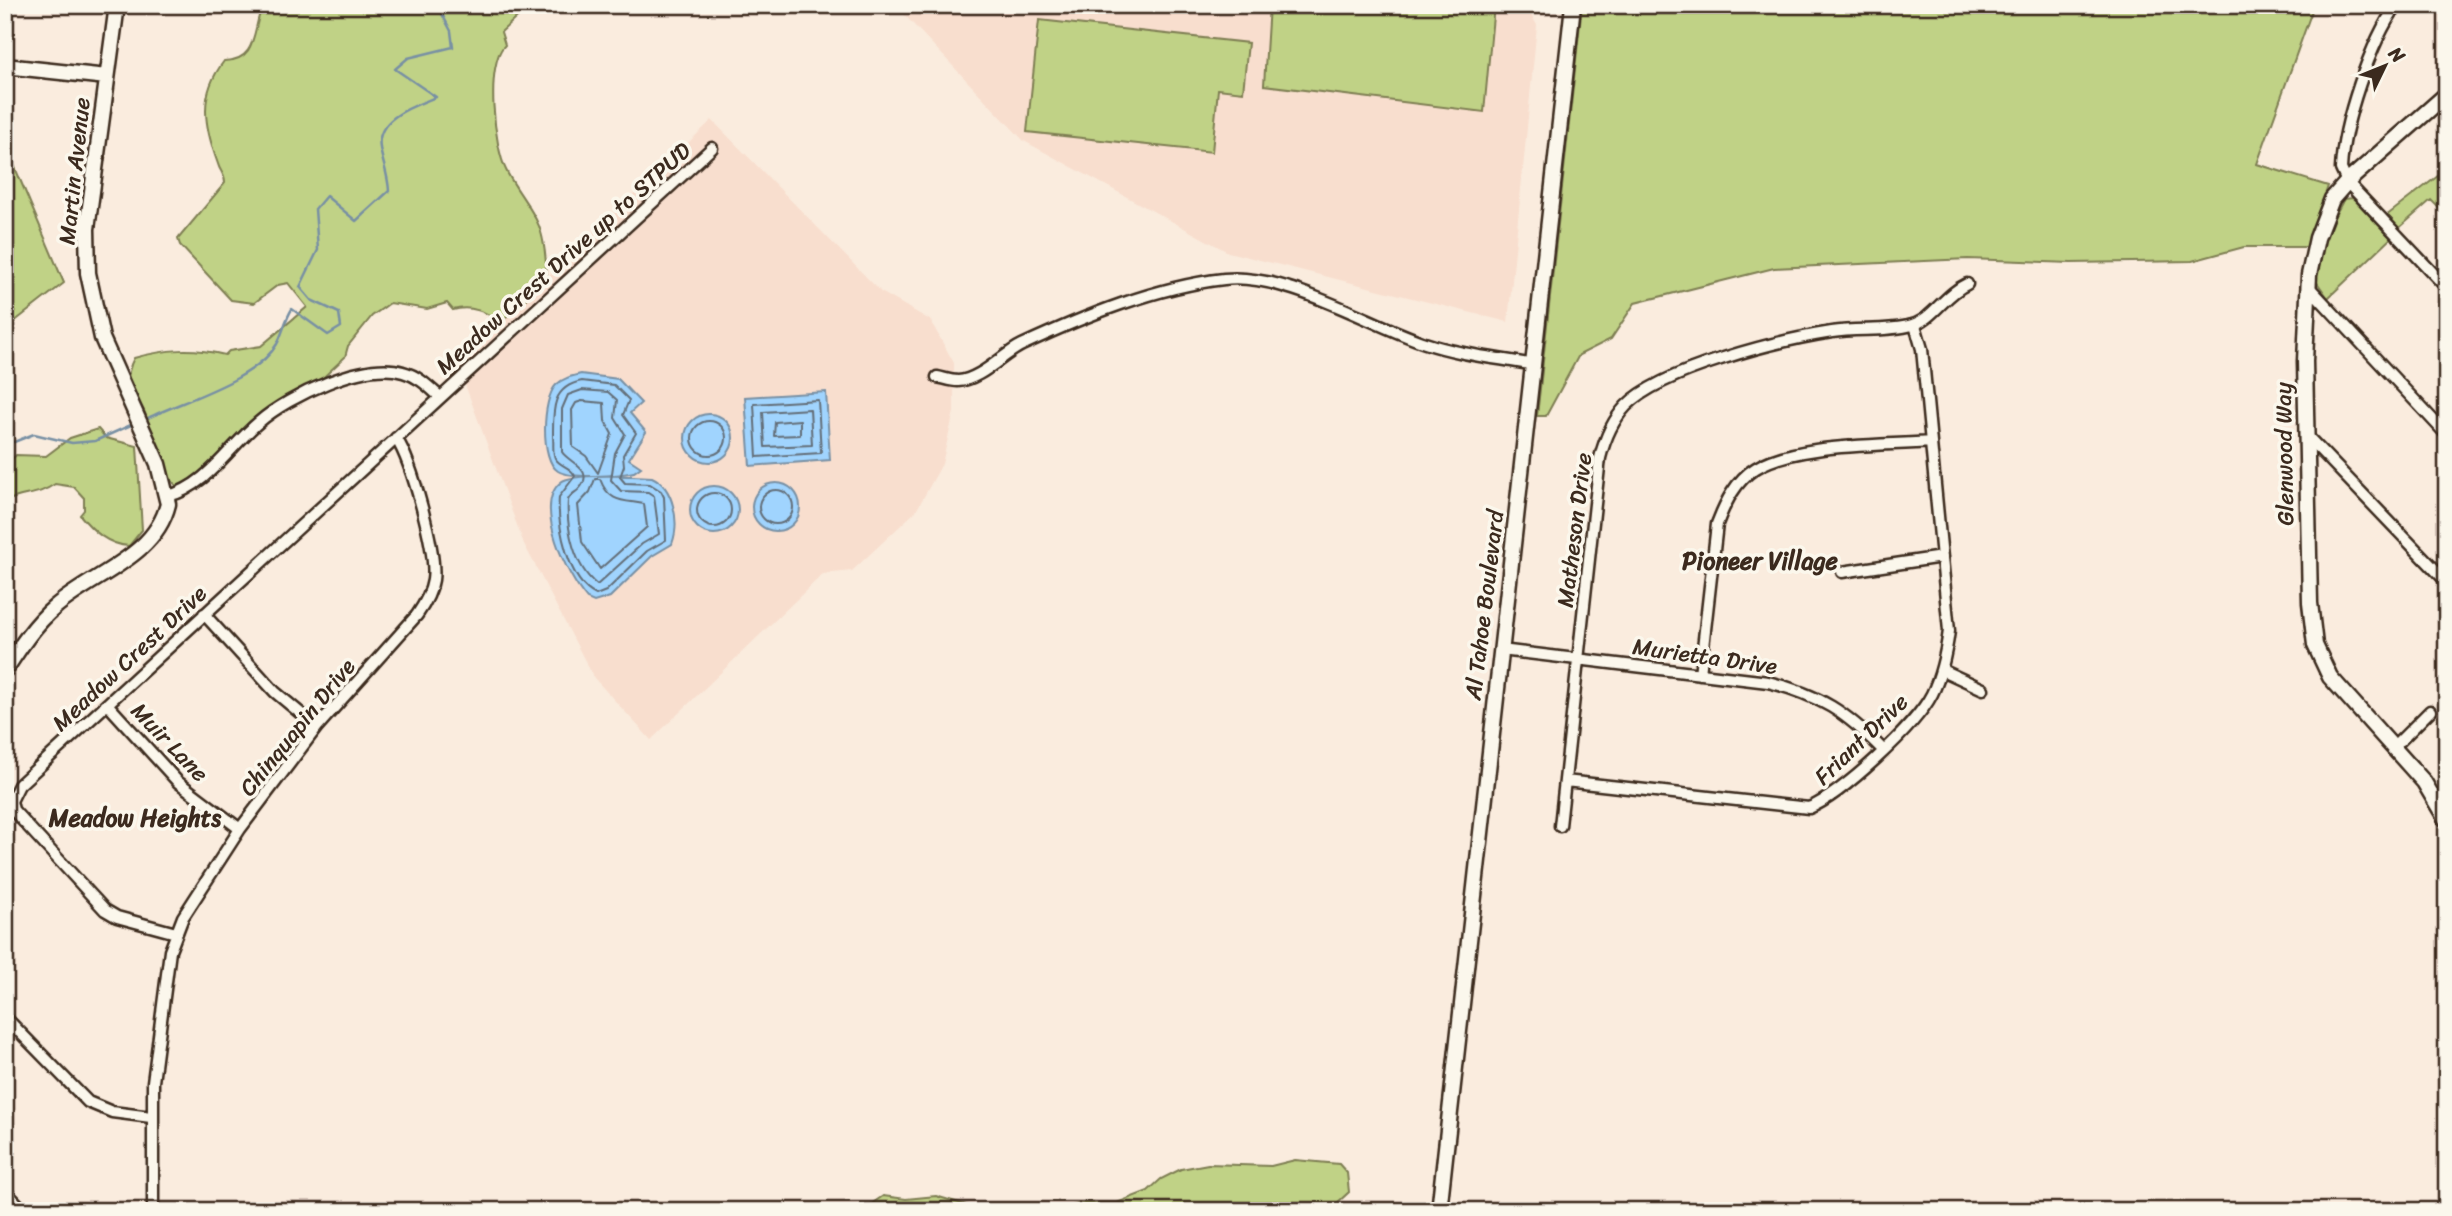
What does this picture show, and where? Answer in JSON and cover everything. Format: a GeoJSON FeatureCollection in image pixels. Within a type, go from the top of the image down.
{"type":"FeatureCollection","features":[{"type":"Feature","properties":{"kind":"street","name":"Martin Avenue"},"geometry":{"type":"LineString","coordinates":[[117,5],[88,229],[88,273],[102,338],[168,496]]}},
{"type":"Feature","properties":{"kind":"street","name":"Al Tahoe Boulevard"},"geometry":{"type":"LineString","coordinates":[[1439,1211],[1573,5]]}},
{"type":"Feature","properties":{"kind":"street"},"geometry":{"type":"LineString","coordinates":[[2396,5],[2378,35],[2354,110],[2341,163],[2347,182],[2447,288]]}},
{"type":"Feature","properties":{"kind":"street"},"geometry":{"type":"LineString","coordinates":[[5,66],[107,77]]}},
{"type":"Feature","properties":{"kind":"street","name":"Glenwood Way"},"geometry":{"type":"LineString","coordinates":[[2447,94],[2347,182],[2326,213],[2315,247],[2308,286],[2306,435],[2310,603],[2315,645],[2330,677],[2424,782],[2447,821]]}},
{"type":"Feature","properties":{"kind":"street","name":"Meadow Crest Drive up to STPUD"},"geometry":{"type":"LineString","coordinates":[[439,396],[494,350],[712,148]]}},
{"type":"Feature","properties":{"kind":"street"},"geometry":{"type":"LineString","coordinates":[[937,377],[958,381],[965,379],[1021,346],[1126,303],[1227,278],[1259,282],[1335,305],[1381,327],[1428,344],[1535,365]]}},
{"type":"Feature","properties":{"kind":"street"},"geometry":{"type":"LineString","coordinates":[[1915,325],[1934,311],[1947,295],[1967,284]]}},
{"type":"Feature","properties":{"kind":"street"},"geometry":{"type":"LineString","coordinates":[[2308,286],[2447,435]]}},
{"type":"Feature","properties":{"kind":"street","name":"Friant Drive"},"geometry":{"type":"LineString","coordinates":[[1565,781],[1809,808],[1833,795],[1918,716],[1942,670],[1949,631],[1922,349],[1915,325]]}},
{"type":"Feature","properties":{"kind":"street","name":"Matheson Drive"},"geometry":{"type":"LineString","coordinates":[[1560,826],[1600,458],[1605,437],[1628,404],[1643,393],[1689,372],[1778,343],[1834,332],[1915,325]]}},
{"type":"Feature","properties":{"kind":"street"},"geometry":{"type":"LineString","coordinates":[[5,670],[32,631],[54,608],[130,556],[152,536],[165,514],[168,496],[181,493],[200,481],[268,414],[298,397],[355,374],[379,369],[403,372],[423,382],[439,396]]}},
{"type":"Feature","properties":{"kind":"street","name":"Meadow Crest Drive"},"geometry":{"type":"LineString","coordinates":[[176,933],[117,918],[104,909],[13,810],[11,801],[19,785],[439,396]]}},
{"type":"Feature","properties":{"kind":"street"},"geometry":{"type":"LineString","coordinates":[[2306,435],[2447,582]]}},
{"type":"Feature","properties":{"kind":"street","name":"Chinquapin Drive"},"geometry":{"type":"LineString","coordinates":[[153,1211],[151,1117],[156,1047],[176,933],[194,897],[240,829],[317,727],[417,615],[433,581],[433,563],[412,474],[396,438]]}},
{"type":"Feature","properties":{"kind":"street"},"geometry":{"type":"LineString","coordinates":[[1700,674],[1717,524],[1725,503],[1737,485],[1754,469],[1773,459],[1800,452],[1930,442]]}},
{"type":"Feature","properties":{"kind":"street"},"geometry":{"type":"LineString","coordinates":[[1842,572],[1942,557]]}},
{"type":"Feature","properties":{"kind":"street"},"geometry":{"type":"LineString","coordinates":[[204,614],[275,692],[317,727]]}},
{"type":"Feature","properties":{"kind":"street","name":"Murietta Drive"},"geometry":{"type":"LineString","coordinates":[[1501,650],[1768,682],[1824,700],[1847,716],[1883,750]]}},
{"type":"Feature","properties":{"kind":"street"},"geometry":{"type":"LineString","coordinates":[[1942,670],[1983,689]]}},
{"type":"Feature","properties":{"kind":"street","name":"Muir Lane"},"geometry":{"type":"LineString","coordinates":[[108,705],[178,782],[240,829]]}},
{"type":"Feature","properties":{"kind":"street"},"geometry":{"type":"LineString","coordinates":[[2393,748],[2430,711]]}},
{"type":"Feature","properties":{"kind":"street"},"geometry":{"type":"LineString","coordinates":[[5,1017],[88,1102],[113,1112],[151,1117]]}},
{"type":"Feature","properties":{"kind":"street"},"geometry":{"type":"LineString","coordinates":[[5,1191],[24,1211]]}},
{"type":"Feature","properties":{"kind":"shaded area"},"geometry":{"type":"Polygon","coordinates":[[[895,5],[1525,5],[1537,25],[1508,322],[1228,252],[1024,141],[895,5]]]}},
{"type":"Feature","properties":{"kind":"shaded area"},"geometry":{"type":"Polygon","coordinates":[[[712,120],[881,292],[930,320],[954,363],[954,412],[942,464],[916,511],[852,571],[823,574],[651,740],[594,678],[524,544],[457,363],[712,120]]]}},
{"type":"Feature","properties":{"kind":"green space"},"geometry":{"type":"Polygon","coordinates":[[[263,5],[570,5],[565,9],[527,8],[501,32],[505,45],[499,55],[493,86],[495,125],[502,159],[539,226],[544,245],[547,279],[501,322],[478,310],[453,310],[447,303],[427,309],[390,303],[372,316],[348,346],[345,357],[311,389],[226,448],[217,473],[206,483],[178,488],[162,462],[145,413],[129,384],[129,371],[134,358],[179,350],[225,355],[229,351],[261,346],[307,307],[288,283],[278,285],[254,303],[231,300],[180,245],[178,239],[225,183],[209,136],[207,98],[210,86],[224,61],[235,59],[249,49],[263,5]]]}},
{"type":"Feature","properties":{"kind":"green space"},"geometry":{"type":"Polygon","coordinates":[[[1269,5],[1494,5],[1484,112],[1264,85],[1269,5]]]}},
{"type":"Feature","properties":{"kind":"green space"},"geometry":{"type":"Polygon","coordinates":[[[1582,5],[2314,5],[2257,164],[2328,186],[2307,247],[2244,247],[2192,261],[2071,263],[1968,259],[1774,268],[1635,303],[1611,339],[1579,355],[1546,416],[1537,416],[1582,5]]]}},
{"type":"Feature","properties":{"kind":"green space"},"geometry":{"type":"Polygon","coordinates":[[[1039,20],[1248,43],[1243,92],[1218,89],[1212,152],[1027,132],[1039,20]]]}},
{"type":"Feature","properties":{"kind":"green space"},"geometry":{"type":"Polygon","coordinates":[[[5,144],[64,283],[5,329],[5,144]]]}},
{"type":"Feature","properties":{"kind":"green space"},"geometry":{"type":"Polygon","coordinates":[[[2447,169],[2447,216],[2431,200],[2398,229],[2386,216],[2447,169]]]}},
{"type":"Feature","properties":{"kind":"green space"},"geometry":{"type":"Polygon","coordinates":[[[2353,198],[2391,238],[2328,298],[2314,278],[2324,235],[2344,199],[2353,198]]]}},
{"type":"Feature","properties":{"kind":"green space"},"geometry":{"type":"Polygon","coordinates":[[[98,429],[106,438],[137,446],[142,530],[129,546],[108,540],[85,521],[80,515],[84,510],[84,498],[74,487],[55,484],[42,491],[5,502],[5,466],[16,455],[46,456],[70,438],[98,429]]]}},
{"type":"Feature","properties":{"kind":"green space"},"geometry":{"type":"Polygon","coordinates":[[[1295,1160],[1339,1164],[1347,1173],[1349,1192],[1336,1204],[1308,1211],[1055,1211],[1082,1203],[1117,1203],[1148,1191],[1161,1179],[1181,1169],[1208,1164],[1271,1166],[1295,1160]]]}},
{"type":"Feature","properties":{"kind":"green space"},"geometry":{"type":"Polygon","coordinates":[[[883,1196],[906,1199],[936,1196],[986,1211],[861,1211],[883,1196]]]}},
{"type":"Feature","properties":{"kind":"water"},"geometry":{"type":"Polygon","coordinates":[[[581,374],[618,379],[641,403],[630,413],[646,432],[629,459],[641,467],[634,472],[584,476],[565,474],[552,465],[545,429],[551,392],[559,383],[581,374]]]}},
{"type":"Feature","properties":{"kind":"water"},"geometry":{"type":"Polygon","coordinates":[[[826,392],[830,460],[750,466],[745,397],[826,392]]]}},
{"type":"Feature","properties":{"kind":"water"},"geometry":{"type":"Polygon","coordinates":[[[709,414],[726,421],[733,438],[726,455],[709,462],[692,455],[685,438],[692,421],[709,414]]]}},
{"type":"Feature","properties":{"kind":"water"},"geometry":{"type":"Polygon","coordinates":[[[577,477],[652,477],[666,489],[673,506],[675,526],[672,544],[652,556],[610,597],[594,602],[587,599],[571,575],[556,541],[551,524],[553,493],[561,482],[577,477]]]}},
{"type":"Feature","properties":{"kind":"water"},"geometry":{"type":"Polygon","coordinates":[[[776,483],[793,490],[800,507],[793,524],[776,531],[759,524],[752,507],[759,490],[776,483]]]}},
{"type":"Feature","properties":{"kind":"water"},"geometry":{"type":"Polygon","coordinates":[[[714,486],[731,493],[738,510],[731,527],[714,534],[697,527],[690,510],[697,493],[714,486]]]}},
{"type":"Feature","properties":{"kind":"waterway"},"geometry":{"type":"LineString","coordinates":[[148,418],[218,388],[253,368],[267,357],[277,344],[292,309],[328,335],[341,327],[339,313],[311,300],[300,287],[318,250],[315,209],[326,196],[356,221],[389,191],[380,148],[384,129],[398,115],[436,97],[395,69],[408,58],[453,47],[451,31],[442,14],[445,5]]}},
{"type":"Feature","properties":{"kind":"waterway"},"geometry":{"type":"LineString","coordinates":[[5,441],[14,442],[34,434],[72,443],[95,441],[131,425]]}},
{"type":"Feature","properties":{"kind":"district","name":"Pioneer Village"},"geometry":{"type":"Point","coordinates":[1760,561]}},
{"type":"Feature","properties":{"kind":"district","name":"Meadow Heights"},"geometry":{"type":"Point","coordinates":[135,818]}}]}
